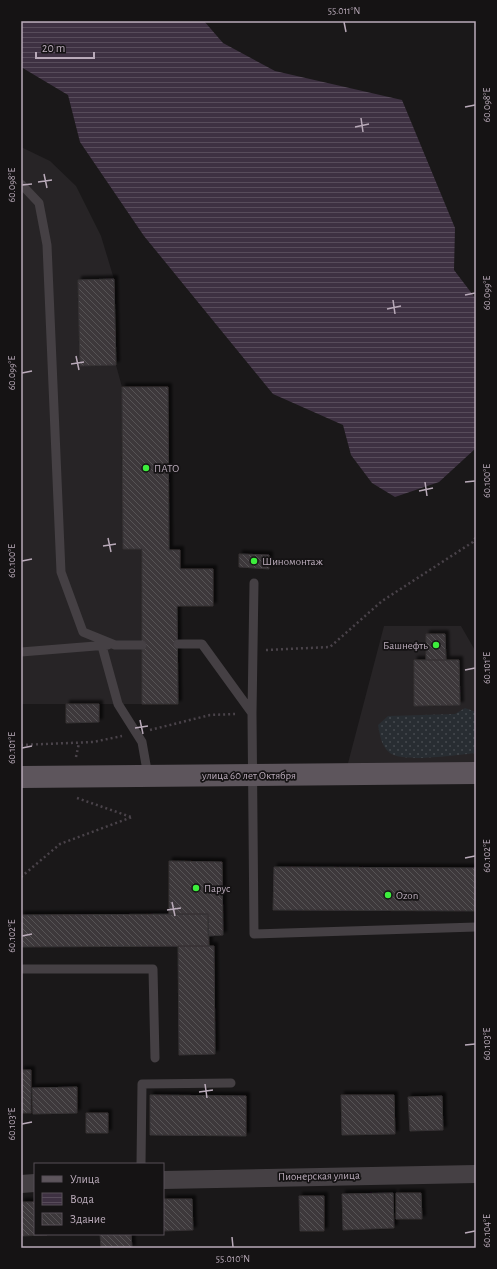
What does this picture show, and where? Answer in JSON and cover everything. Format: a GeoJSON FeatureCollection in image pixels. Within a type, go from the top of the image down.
{"type":"FeatureCollection","features":[{"type":"Feature","properties":{"kind":"main road","name":"улица 60 лет Октября"},"geometry":{"type":"LineString","coordinates":[[21,777],[476,773]]}},
{"type":"Feature","properties":{"kind":"street","name":"Пионерская улица"},"geometry":{"type":"LineString","coordinates":[[164,1180],[476,1174]]}},
{"type":"Feature","properties":{"kind":"street"},"geometry":{"type":"LineString","coordinates":[[21,1184],[34,1184]]}},
{"type":"Feature","properties":{"kind":"lane"},"geometry":{"type":"LineString","coordinates":[[21,184],[39,203],[47,245],[61,572],[83,632],[115,644]]}},
{"type":"Feature","properties":{"kind":"lane"},"geometry":{"type":"LineString","coordinates":[[254,583],[252,713],[254,934],[476,927]]}},
{"type":"Feature","properties":{"kind":"lane"},"geometry":{"type":"LineString","coordinates":[[21,652],[115,644],[142,645]]}},
{"type":"Feature","properties":{"kind":"lane"},"geometry":{"type":"LineString","coordinates":[[178,644],[202,644],[252,713]]}},
{"type":"Feature","properties":{"kind":"lane"},"geometry":{"type":"LineString","coordinates":[[102,646],[118,704],[142,742],[148,776]]}},
{"type":"Feature","properties":{"kind":"lane"},"geometry":{"type":"LineString","coordinates":[[21,969],[153,969],[156,1058]]}},
{"type":"Feature","properties":{"kind":"lane"},"geometry":{"type":"LineString","coordinates":[[141,1163],[142,1084],[231,1083]]}},
{"type":"Feature","properties":{"kind":"path"},"geometry":{"type":"LineString","coordinates":[[253,650],[330,647],[382,601],[473,542],[476,537]]}},
{"type":"Feature","properties":{"kind":"path"},"geometry":{"type":"LineString","coordinates":[[75,762],[79,742]]}},
{"type":"Feature","properties":{"kind":"path"},"geometry":{"type":"LineString","coordinates":[[21,877],[60,844],[132,817],[75,797]]}},
{"type":"Feature","properties":{"kind":"shaded area"},"geometry":{"type":"Polygon","coordinates":[[[21,147],[50,161],[76,186],[101,236],[114,279],[116,365],[122,387],[168,387],[169,549],[180,550],[180,569],[213,569],[213,606],[177,606],[178,704],[21,704],[21,147]]]}},
{"type":"Feature","properties":{"kind":"shaded area"},"geometry":{"type":"Polygon","coordinates":[[[384,626],[461,626],[476,652],[476,764],[347,767],[384,626]]]}},
{"type":"Feature","properties":{"kind":"shaded area"},"geometry":{"type":"Polygon","coordinates":[[[465,708],[476,712],[476,753],[431,758],[406,758],[390,753],[383,744],[378,725],[388,716],[455,714],[465,708]]]}},
{"type":"Feature","properties":{"kind":"water"},"geometry":{"type":"Polygon","coordinates":[[[21,21],[204,21],[223,43],[275,71],[402,100],[455,228],[454,270],[476,299],[476,448],[439,482],[395,497],[372,483],[351,455],[343,425],[273,394],[144,236],[80,142],[68,95],[21,67],[21,21]]]}},
{"type":"Feature","properties":{"kind":"building"},"geometry":{"type":"Polygon","coordinates":[[[114,279],[116,365],[80,366],[78,280],[114,279]]]}},
{"type":"Feature","properties":{"kind":"building","name":"ПАТО"},"geometry":{"type":"Polygon","coordinates":[[[122,387],[168,387],[169,550],[180,550],[180,569],[213,569],[213,606],[177,606],[178,704],[142,704],[142,549],[123,549],[122,387]]]}},
{"type":"Feature","properties":{"kind":"building","name":"Шиномонтаж"},"geometry":{"type":"Polygon","coordinates":[[[239,554],[269,555],[269,569],[239,567],[239,554]]]}},
{"type":"Feature","properties":{"kind":"building"},"geometry":{"type":"Polygon","coordinates":[[[426,634],[445,634],[446,660],[426,660],[426,634]]]}},
{"type":"Feature","properties":{"kind":"building"},"geometry":{"type":"Polygon","coordinates":[[[414,660],[459,660],[460,705],[414,706],[414,660]]]}},
{"type":"Feature","properties":{"kind":"building"},"geometry":{"type":"Polygon","coordinates":[[[66,704],[99,704],[99,722],[66,723],[66,704]]]}},
{"type":"Feature","properties":{"kind":"building","name":"Парус"},"geometry":{"type":"Polygon","coordinates":[[[169,861],[222,862],[223,935],[208,936],[208,914],[169,914],[169,861]]]}},
{"type":"Feature","properties":{"kind":"building"},"geometry":{"type":"Polygon","coordinates":[[[274,867],[476,868],[476,911],[273,910],[274,867]]]}},
{"type":"Feature","properties":{"kind":"building"},"geometry":{"type":"Polygon","coordinates":[[[208,914],[209,946],[21,947],[21,915],[208,914]]]}},
{"type":"Feature","properties":{"kind":"building"},"geometry":{"type":"Polygon","coordinates":[[[178,946],[214,946],[215,1054],[179,1055],[178,946]]]}},
{"type":"Feature","properties":{"kind":"building"},"geometry":{"type":"Polygon","coordinates":[[[21,1070],[31,1070],[31,1113],[21,1113],[21,1070]]]}},
{"type":"Feature","properties":{"kind":"building"},"geometry":{"type":"Polygon","coordinates":[[[77,1087],[77,1113],[33,1114],[32,1088],[77,1087]]]}},
{"type":"Feature","properties":{"kind":"building"},"geometry":{"type":"Polygon","coordinates":[[[150,1095],[246,1096],[246,1136],[150,1135],[150,1095]]]}},
{"type":"Feature","properties":{"kind":"building"},"geometry":{"type":"Polygon","coordinates":[[[341,1095],[394,1095],[395,1134],[342,1135],[341,1095]]]}},
{"type":"Feature","properties":{"kind":"building"},"geometry":{"type":"Polygon","coordinates":[[[442,1096],[443,1130],[410,1131],[408,1097],[442,1096]]]}},
{"type":"Feature","properties":{"kind":"building"},"geometry":{"type":"Polygon","coordinates":[[[86,1113],[108,1113],[108,1133],[86,1133],[86,1113]]]}},
{"type":"Feature","properties":{"kind":"building"},"geometry":{"type":"Polygon","coordinates":[[[393,1193],[394,1228],[343,1230],[342,1194],[393,1193]]]}},
{"type":"Feature","properties":{"kind":"building"},"geometry":{"type":"Polygon","coordinates":[[[396,1193],[421,1193],[422,1219],[396,1219],[396,1193]]]}},
{"type":"Feature","properties":{"kind":"building"},"geometry":{"type":"Polygon","coordinates":[[[299,1196],[324,1196],[324,1231],[300,1231],[299,1196]]]}},
{"type":"Feature","properties":{"kind":"building"},"geometry":{"type":"Polygon","coordinates":[[[164,1199],[192,1199],[193,1230],[164,1231],[164,1199]]]}},
{"type":"Feature","properties":{"kind":"building"},"geometry":{"type":"Polygon","coordinates":[[[21,1202],[34,1202],[34,1235],[47,1235],[21,1236],[21,1202]]]}},
{"type":"Feature","properties":{"kind":"building"},"geometry":{"type":"Polygon","coordinates":[[[100,1235],[131,1235],[132,1248],[101,1248],[100,1235]]]}},
{"type":"Feature","properties":{"kind":"place","name":"ПАТО"},"geometry":{"type":"Point","coordinates":[146,468]}},
{"type":"Feature","properties":{"kind":"place","name":"Шиномонтаж"},"geometry":{"type":"Point","coordinates":[254,561]}},
{"type":"Feature","properties":{"kind":"place","name":"Башнефть"},"geometry":{"type":"Point","coordinates":[436,645]}},
{"type":"Feature","properties":{"kind":"place","name":"Парус"},"geometry":{"type":"Point","coordinates":[196,888]}},
{"type":"Feature","properties":{"kind":"place","name":"Ozon"},"geometry":{"type":"Point","coordinates":[388,895]}}]}
